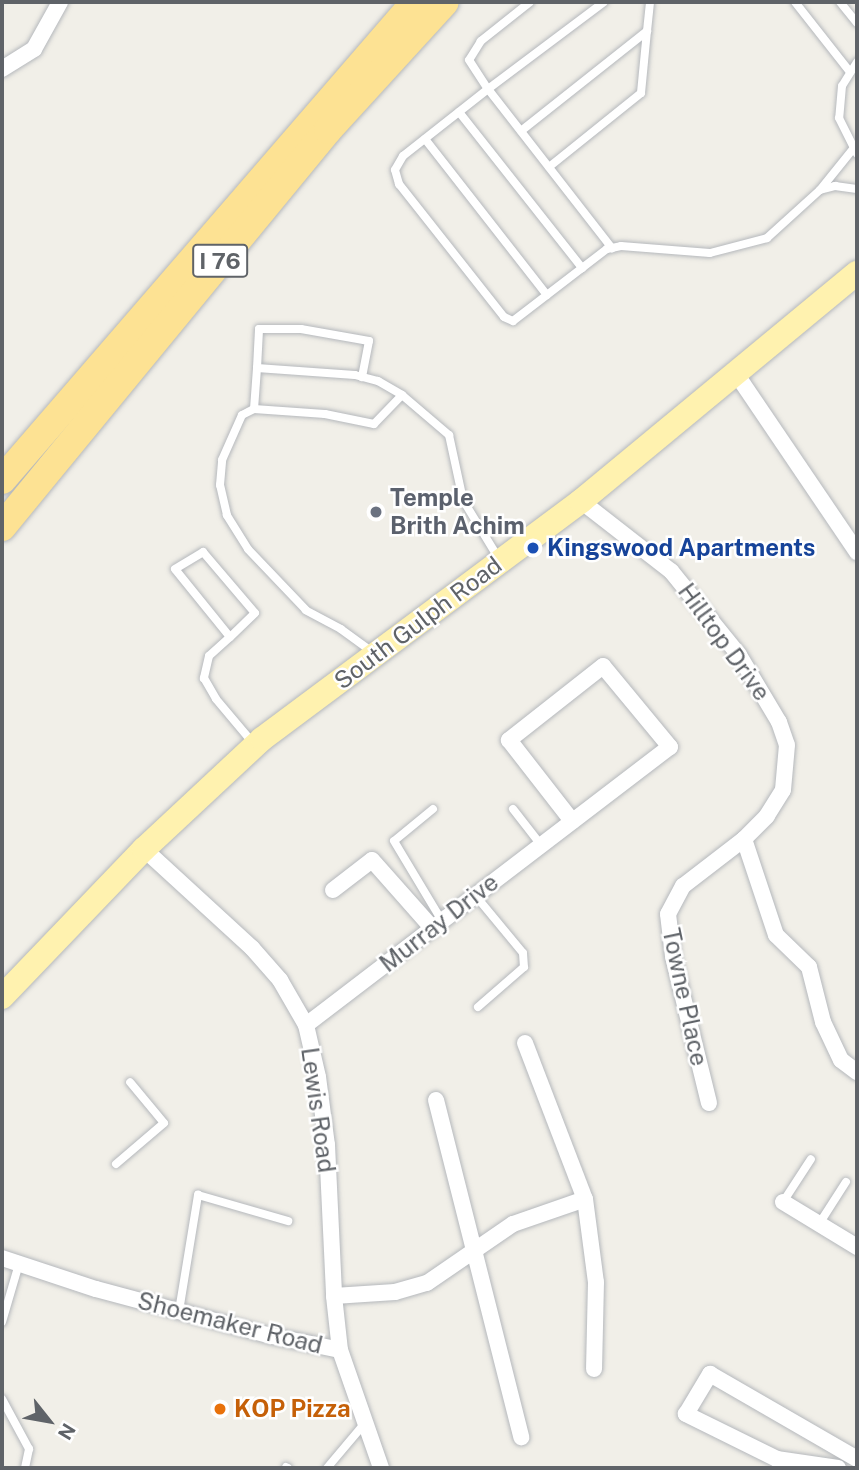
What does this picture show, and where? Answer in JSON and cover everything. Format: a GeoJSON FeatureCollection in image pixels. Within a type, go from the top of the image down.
{"type":"FeatureCollection","features":[{"type":"Feature","properties":{"kind":"highway","name":"I 76"},"geometry":{"type":"LineString","coordinates":[[2,480],[415,2]]}},
{"type":"Feature","properties":{"kind":"highway","name":"I 76"},"geometry":{"type":"LineString","coordinates":[[2,527],[328,130],[445,2]]}},
{"type":"Feature","properties":{"kind":"main road","name":"South Gulph Road"},"geometry":{"type":"LineString","coordinates":[[2,997],[144,849],[255,745],[581,501],[737,375],[857,273]]}},
{"type":"Feature","properties":{"kind":"street"},"geometry":{"type":"LineString","coordinates":[[2,69],[34,49],[60,2]]}},
{"type":"Feature","properties":{"kind":"street"},"geometry":{"type":"LineString","coordinates":[[737,375],[857,552]]}},
{"type":"Feature","properties":{"kind":"street","name":"Hilltop Drive"},"geometry":{"type":"LineString","coordinates":[[581,501],[671,571],[738,654],[779,722],[787,745],[783,790],[767,816],[744,839]]}},
{"type":"Feature","properties":{"kind":"street","name":"Murray Drive"},"geometry":{"type":"LineString","coordinates":[[306,1026],[670,747],[603,666],[509,740],[572,821]]}},
{"type":"Feature","properties":{"kind":"street"},"geometry":{"type":"LineString","coordinates":[[744,839],[776,935],[809,967],[823,1023],[842,1060],[856,1069]]}},
{"type":"Feature","properties":{"kind":"street","name":"Towne Place"},"geometry":{"type":"LineString","coordinates":[[709,1104],[673,956],[667,914],[683,886],[744,839]]}},
{"type":"Feature","properties":{"kind":"street","name":"Lewis Road"},"geometry":{"type":"LineString","coordinates":[[144,849],[252,948],[280,980],[306,1026],[318,1077],[327,1145],[334,1296],[340,1350]]}},
{"type":"Feature","properties":{"kind":"street"},"geometry":{"type":"LineString","coordinates":[[333,890],[372,860],[437,925]]}},
{"type":"Feature","properties":{"kind":"street"},"geometry":{"type":"LineString","coordinates":[[525,1043],[585,1199],[596,1282],[594,1369]]}},
{"type":"Feature","properties":{"kind":"street"},"geometry":{"type":"LineString","coordinates":[[436,1100],[521,1437]]}},
{"type":"Feature","properties":{"kind":"street"},"geometry":{"type":"LineString","coordinates":[[334,1296],[395,1292],[427,1283],[513,1224],[585,1199]]}},
{"type":"Feature","properties":{"kind":"street"},"geometry":{"type":"LineString","coordinates":[[783,1202],[857,1247]]}},
{"type":"Feature","properties":{"kind":"street","name":"Shoemaker Road"},"geometry":{"type":"LineString","coordinates":[[2,1258],[179,1311],[340,1350],[381,1468]]}},
{"type":"Feature","properties":{"kind":"street"},"geometry":{"type":"LineString","coordinates":[[838,1468],[777,1459],[686,1414],[710,1374],[857,1459]]}},
{"type":"Feature","properties":{"kind":"lane"},"geometry":{"type":"LineString","coordinates":[[530,2],[481,41],[469,60],[488,89],[612,248]]}},
{"type":"Feature","properties":{"kind":"lane"},"geometry":{"type":"LineString","coordinates":[[604,2],[403,156],[395,170],[399,184],[504,317],[513,321],[612,248],[621,246],[710,253],[746,246],[767,238],[820,190],[855,152],[839,118],[842,86],[857,62]]}},
{"type":"Feature","properties":{"kind":"lane"},"geometry":{"type":"LineString","coordinates":[[549,167],[641,93],[650,2]]}},
{"type":"Feature","properties":{"kind":"lane"},"geometry":{"type":"LineString","coordinates":[[795,2],[850,72]]}},
{"type":"Feature","properties":{"kind":"lane"},"geometry":{"type":"LineString","coordinates":[[840,2],[857,23]]}},
{"type":"Feature","properties":{"kind":"lane"},"geometry":{"type":"LineString","coordinates":[[521,131],[647,31]]}},
{"type":"Feature","properties":{"kind":"lane"},"geometry":{"type":"LineString","coordinates":[[459,112],[582,268]]}},
{"type":"Feature","properties":{"kind":"lane"},"geometry":{"type":"LineString","coordinates":[[425,139],[547,295]]}},
{"type":"Feature","properties":{"kind":"lane"},"geometry":{"type":"LineString","coordinates":[[820,190],[835,186],[857,189]]}},
{"type":"Feature","properties":{"kind":"lane"},"geometry":{"type":"LineString","coordinates":[[254,409],[258,332],[261,328],[335,332],[365,339],[370,344],[362,377]]}},
{"type":"Feature","properties":{"kind":"lane"},"geometry":{"type":"LineString","coordinates":[[257,368],[328,371],[362,377],[402,395],[449,435],[463,500],[501,561]]}},
{"type":"Feature","properties":{"kind":"lane"},"geometry":{"type":"LineString","coordinates":[[375,655],[341,629],[306,610],[248,549],[234,531],[222,498],[222,460],[242,415],[254,409],[325,414],[374,425],[402,395]]}},
{"type":"Feature","properties":{"kind":"lane"},"geometry":{"type":"LineString","coordinates":[[230,636],[175,569],[203,552],[255,613],[209,656],[204,678],[216,699],[255,745]]}},
{"type":"Feature","properties":{"kind":"lane"},"geometry":{"type":"LineString","coordinates":[[433,809],[394,841],[437,925]]}},
{"type":"Feature","properties":{"kind":"lane"},"geometry":{"type":"LineString","coordinates":[[513,809],[541,845]]}},
{"type":"Feature","properties":{"kind":"lane"},"geometry":{"type":"LineString","coordinates":[[475,895],[523,953],[524,967],[478,1007]]}},
{"type":"Feature","properties":{"kind":"lane"},"geometry":{"type":"LineString","coordinates":[[116,1164],[164,1123],[130,1082]]}},
{"type":"Feature","properties":{"kind":"lane"},"geometry":{"type":"LineString","coordinates":[[783,1202],[811,1159]]}},
{"type":"Feature","properties":{"kind":"lane"},"geometry":{"type":"LineString","coordinates":[[819,1224],[846,1182]]}},
{"type":"Feature","properties":{"kind":"lane"},"geometry":{"type":"LineString","coordinates":[[179,1311],[198,1195],[288,1221]]}},
{"type":"Feature","properties":{"kind":"lane"},"geometry":{"type":"LineString","coordinates":[[2,1322],[19,1264]]}},
{"type":"Feature","properties":{"kind":"lane"},"geometry":{"type":"LineString","coordinates":[[2,1399],[29,1449],[24,1468]]}},
{"type":"Feature","properties":{"kind":"lane"},"geometry":{"type":"LineString","coordinates":[[327,1468],[365,1423]]}},
{"type":"Feature","properties":{"kind":"place","name":"Temple Brith Achim"},"geometry":{"type":"Point","coordinates":[376,512]}},
{"type":"Feature","properties":{"kind":"place","name":"Kingswood Apartments"},"geometry":{"type":"Point","coordinates":[533,548]}},
{"type":"Feature","properties":{"kind":"place","name":"KOP Pizza"},"geometry":{"type":"Point","coordinates":[220,1409]}}]}
